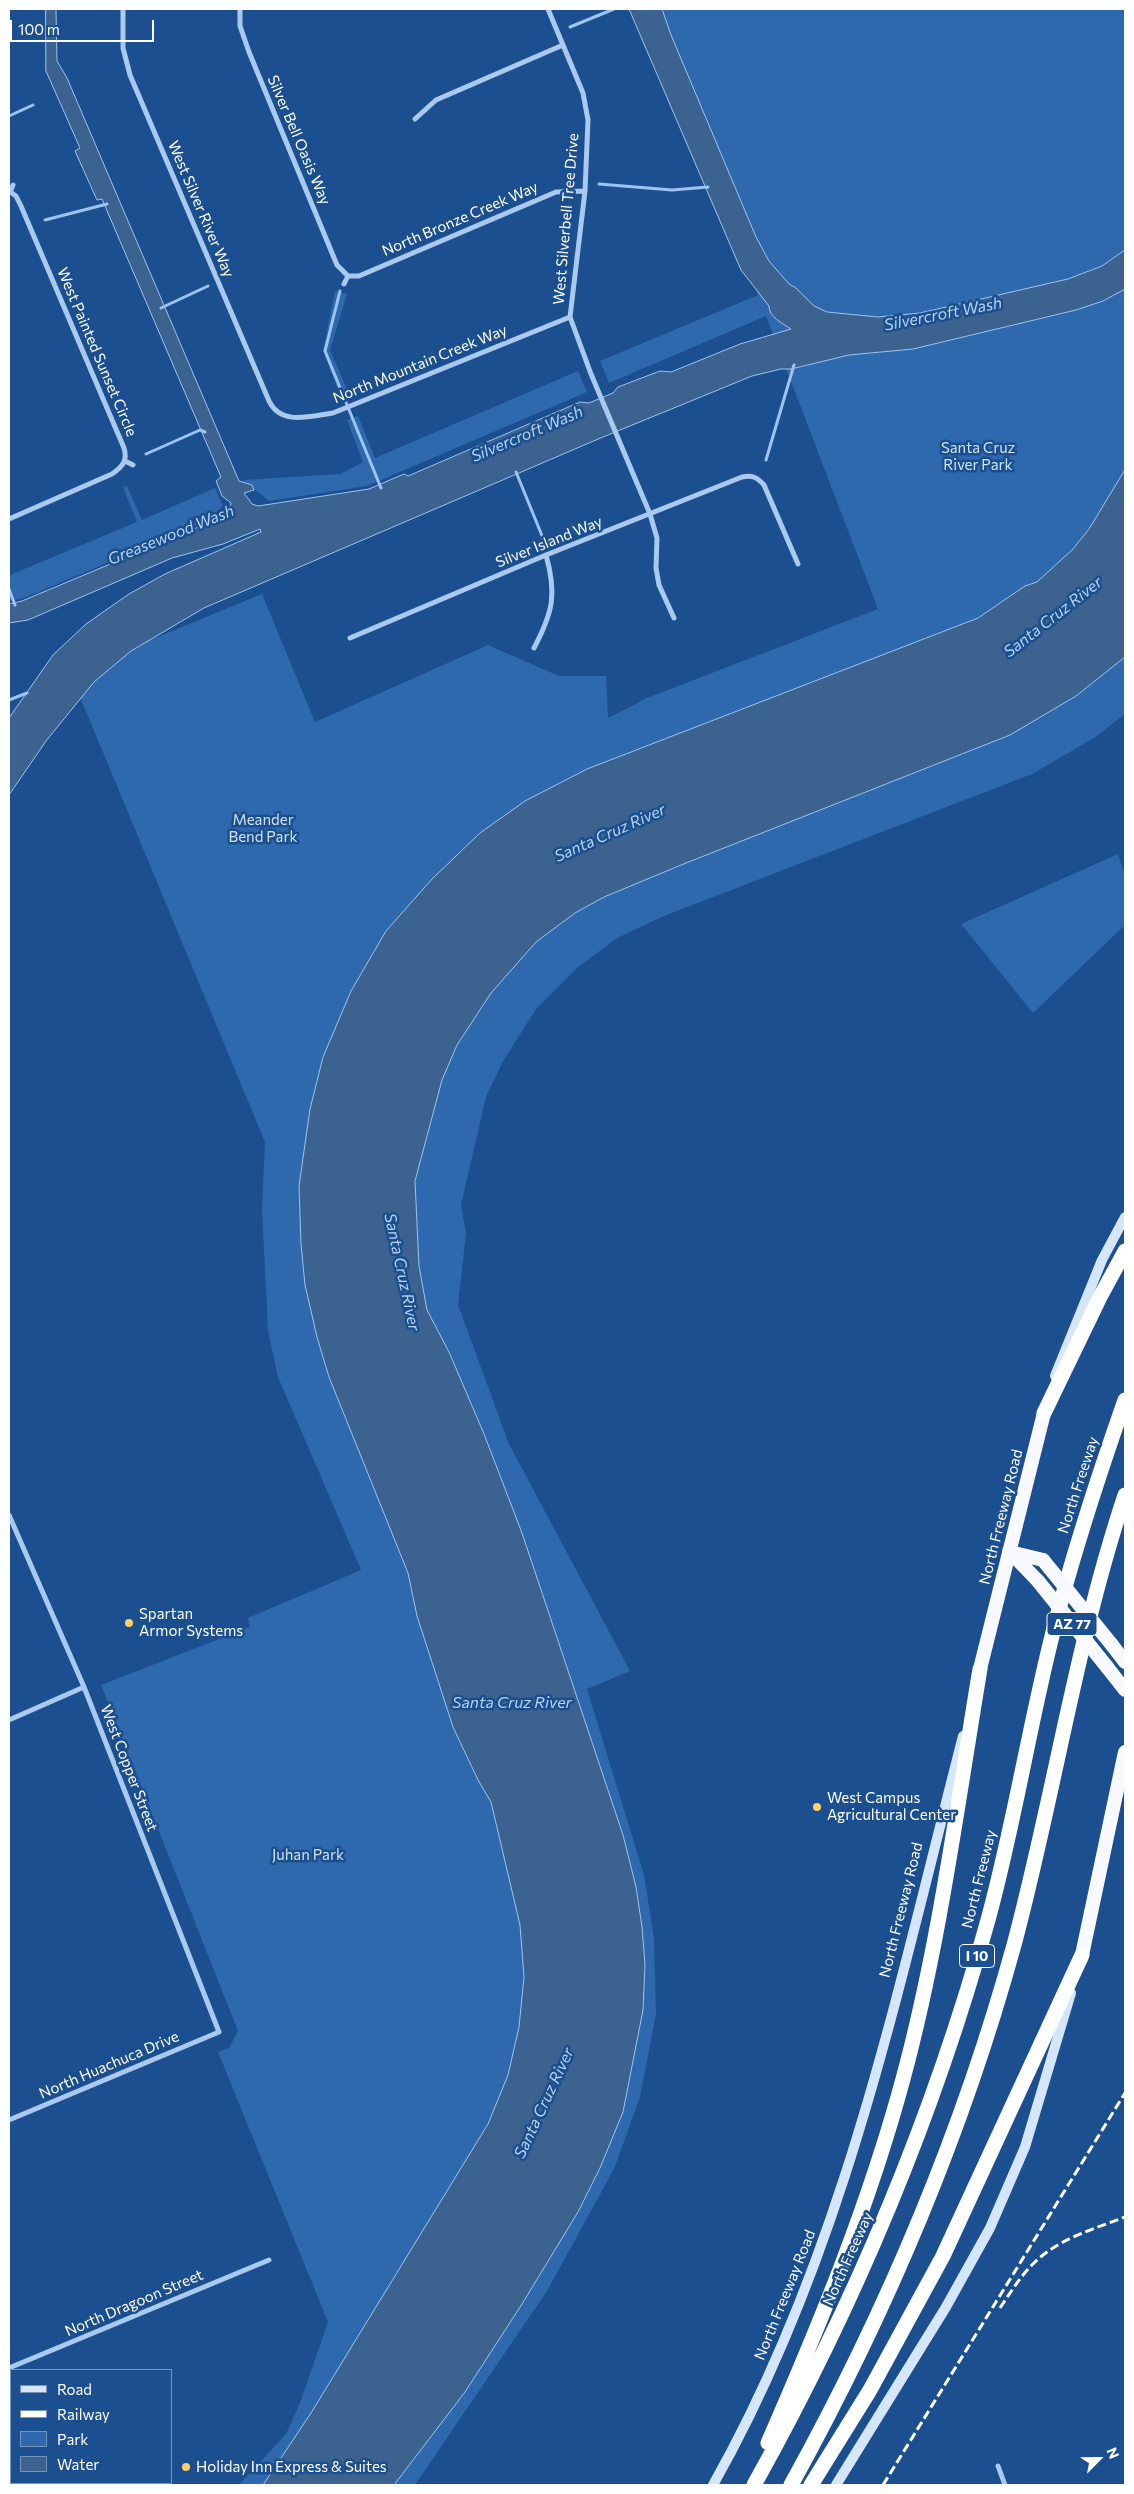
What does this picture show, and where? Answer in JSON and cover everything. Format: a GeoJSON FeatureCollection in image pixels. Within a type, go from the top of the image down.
{"type":"FeatureCollection","features":[{"type":"Feature","properties":{"kind":"highway"},"geometry":{"type":"LineString","coordinates":[[1044,1413],[1100,1297],[1125,1251]]}},
{"type":"Feature","properties":{"kind":"highway","name":"North Freeway"},"geometry":{"type":"LineString","coordinates":[[754,2485],[812,2380],[851,2298],[884,2222],[936,2085],[988,1920],[1010,1830],[1052,1634],[1074,1554],[1091,1495],[1125,1400]]}},
{"type":"Feature","properties":{"kind":"highway","name":"North Freeway Road"},"geometry":{"type":"LineString","coordinates":[[980,1670],[1044,1413]]}},
{"type":"Feature","properties":{"kind":"highway","name":"I 10"},"geometry":{"type":"LineString","coordinates":[[791,2485],[874,2325],[933,2185],[984,2046],[1013,1948],[1040,1844],[1087,1627],[1125,1496]]}},
{"type":"Feature","properties":{"kind":"highway","name":"AZ 77"},"geometry":{"type":"LineString","coordinates":[[1009,1552],[1043,1560],[1125,1662]]}},
{"type":"Feature","properties":{"kind":"highway","name":"AZ 77"},"geometry":{"type":"LineString","coordinates":[[1009,1552],[1038,1581],[1125,1690]]}},
{"type":"Feature","properties":{"kind":"highway"},"geometry":{"type":"LineString","coordinates":[[748,2485],[803,2363],[850,2247],[874,2178],[903,2078],[925,1984],[944,1886],[980,1670]]}},
{"type":"Feature","properties":{"kind":"highway"},"geometry":{"type":"LineString","coordinates":[[811,2485],[874,2382],[943,2256],[1082,1955],[1125,1752]]}},
{"type":"Feature","properties":{"kind":"highway"},"geometry":{"type":"LineString","coordinates":[[1102,1865],[1125,1799]]}},
{"type":"Feature","properties":{"kind":"main road","name":"North Freeway Road"},"geometry":{"type":"LineString","coordinates":[[1044,1413],[1076,1321],[1102,1260],[1125,1217]]}},
{"type":"Feature","properties":{"kind":"main road","name":"North Freeway Road"},"geometry":{"type":"LineString","coordinates":[[713,2485],[777,2358],[810,2281],[838,2202],[892,2012],[980,1670]]}},
{"type":"Feature","properties":{"kind":"main road"},"geometry":{"type":"LineString","coordinates":[[836,2485],[966,2274],[1002,2203],[1034,2119],[1082,1955]]}},
{"type":"Feature","properties":{"kind":"street","name":"West Silver River Way"},"geometry":{"type":"LineString","coordinates":[[123,9],[124,48],[130,75],[269,401],[278,414]]}},
{"type":"Feature","properties":{"kind":"street","name":"Silver Bell Oasis Way"},"geometry":{"type":"LineString","coordinates":[[240,9],[240,26],[248,52],[337,265],[348,276]]}},
{"type":"Feature","properties":{"kind":"street","name":"West Silverbell Tree Drive"},"geometry":{"type":"LineString","coordinates":[[548,9],[583,93],[588,120],[585,191],[570,317],[600,397],[650,514],[657,538],[656,568],[659,585],[674,618]]}},
{"type":"Feature","properties":{"kind":"street"},"geometry":{"type":"LineString","coordinates":[[415,119],[436,100],[563,45]]}},
{"type":"Feature","properties":{"kind":"street"},"geometry":{"type":"LineString","coordinates":[[9,192],[13,184]]}},
{"type":"Feature","properties":{"kind":"street","name":"North Bronze Creek Way"},"geometry":{"type":"LineString","coordinates":[[348,276],[359,276],[556,192],[585,191]]}},
{"type":"Feature","properties":{"kind":"street","name":"West Painted Sunset Circle"},"geometry":{"type":"LineString","coordinates":[[9,192],[16,196],[21,206],[124,448],[125,461],[123,466],[112,474],[9,519]]}},
{"type":"Feature","properties":{"kind":"street"},"geometry":{"type":"LineString","coordinates":[[344,284],[348,276]]}},
{"type":"Feature","properties":{"kind":"street","name":"North Mountain Creek Way"},"geometry":{"type":"LineString","coordinates":[[278,414],[284,417],[296,418],[333,413],[570,317]]}},
{"type":"Feature","properties":{"kind":"street"},"geometry":{"type":"LineString","coordinates":[[274,420],[278,414]]}},
{"type":"Feature","properties":{"kind":"street"},"geometry":{"type":"LineString","coordinates":[[125,461],[133,465]]}},
{"type":"Feature","properties":{"kind":"street","name":"Silver Island Way"},"geometry":{"type":"LineString","coordinates":[[350,638],[546,555],[742,477],[757,476],[769,494],[798,564]]}},
{"type":"Feature","properties":{"kind":"street"},"geometry":{"type":"LineString","coordinates":[[534,648],[552,610],[552,576],[546,555]]}},
{"type":"Feature","properties":{"kind":"street","name":"West Copper Street"},"geometry":{"type":"LineString","coordinates":[[9,1515],[84,1687],[219,2032]]}},
{"type":"Feature","properties":{"kind":"street"},"geometry":{"type":"LineString","coordinates":[[9,1720],[84,1687]]}},
{"type":"Feature","properties":{"kind":"street","name":"North Huachuca Drive"},"geometry":{"type":"LineString","coordinates":[[9,2120],[219,2032]]}},
{"type":"Feature","properties":{"kind":"street","name":"North Dragoon Street"},"geometry":{"type":"LineString","coordinates":[[9,2368],[269,2260]]}},
{"type":"Feature","properties":{"kind":"street"},"geometry":{"type":"LineString","coordinates":[[998,2466],[1005,2485]]}},
{"type":"Feature","properties":{"kind":"green space","name":"Santa Cruz River Park"},"geometry":{"type":"Polygon","coordinates":[[[643,9],[1125,9],[1125,714],[1094,738],[1032,774],[664,916],[617,938],[577,968],[536,1009],[502,1063],[486,1097],[461,1205],[466,1233],[458,1305],[509,1444],[630,1671],[587,1689],[644,1875],[654,1938],[656,2014],[640,2097],[614,2169],[547,2291],[415,2485],[239,2485],[286,2434],[300,2403],[328,2322],[218,2052],[229,2048],[238,2031],[101,1685],[250,1627],[248,1618],[361,1570],[278,1377],[268,1331],[262,1209],[265,1142],[70,673],[262,594],[315,722],[488,645],[559,676],[606,676],[608,718],[647,698],[878,609],[766,316],[609,383],[600,361],[758,295],[643,9]]]}},
{"type":"Feature","properties":{"kind":"green space"},"geometry":{"type":"Polygon","coordinates":[[[335,291],[347,294],[330,350],[349,394],[341,397],[323,351],[335,291]]]}},
{"type":"Feature","properties":{"kind":"green space"},"geometry":{"type":"Polygon","coordinates":[[[578,371],[587,392],[367,486],[269,501],[243,480],[340,474],[363,462],[347,420],[358,416],[375,458],[578,371]]]}},
{"type":"Feature","properties":{"kind":"green space"},"geometry":{"type":"Polygon","coordinates":[[[127,486],[142,520],[215,488],[223,506],[206,521],[24,598],[9,601],[9,574],[137,522],[123,487],[127,486]]]}},
{"type":"Feature","properties":{"kind":"green space"},"geometry":{"type":"Polygon","coordinates":[[[1118,854],[1125,875],[1125,925],[1033,1013],[961,924],[1118,854]]]}},
{"type":"Feature","properties":{"kind":"water","name":"Silvercroft Wash"},"geometry":{"type":"Polygon","coordinates":[[[46,9],[56,9],[57,61],[67,78],[239,481],[252,485],[254,490],[244,493],[252,504],[258,506],[369,489],[404,474],[408,476],[580,402],[589,403],[613,393],[618,387],[660,371],[671,372],[740,344],[791,329],[774,317],[769,306],[741,270],[629,9],[662,9],[671,35],[756,237],[769,261],[789,284],[796,288],[814,306],[827,312],[878,317],[920,313],[1068,279],[1102,266],[1125,250],[1125,289],[1103,301],[1076,310],[913,349],[849,355],[752,376],[603,437],[204,608],[131,651],[94,682],[46,741],[9,795],[9,718],[53,655],[86,624],[129,594],[165,574],[261,532],[260,529],[223,544],[172,558],[28,620],[9,623],[9,604],[22,601],[208,523],[230,509],[231,503],[222,496],[216,481],[221,477],[102,199],[97,200],[75,151],[80,148],[46,71],[46,9]]]}},
{"type":"Feature","properties":{"kind":"water","name":"Santa Cruz River"},"geometry":{"type":"Polygon","coordinates":[[[1125,470],[1125,657],[1076,696],[1010,735],[686,863],[604,897],[575,913],[536,942],[491,993],[457,1045],[442,1080],[415,1181],[419,1266],[427,1310],[449,1352],[484,1434],[522,1533],[623,1835],[636,1887],[642,1927],[645,1965],[643,2010],[623,2112],[600,2168],[578,2212],[465,2392],[394,2485],[263,2485],[311,2413],[488,2124],[508,2075],[519,2027],[524,1977],[520,1925],[491,1802],[478,1780],[453,1727],[417,1616],[408,1573],[329,1377],[317,1337],[305,1285],[301,1244],[299,1186],[310,1109],[323,1057],[351,991],[386,931],[432,879],[480,833],[525,801],[587,769],[978,618],[1025,586],[1037,582],[1073,549],[1089,529],[1125,470]]]}},
{"type":"Feature","properties":{"kind":"waterway"},"geometry":{"type":"LineString","coordinates":[[570,27],[614,9]]}},
{"type":"Feature","properties":{"kind":"waterway"},"geometry":{"type":"LineString","coordinates":[[9,116],[33,105]]}},
{"type":"Feature","properties":{"kind":"waterway"},"geometry":{"type":"LineString","coordinates":[[599,184],[672,190],[708,187]]}},
{"type":"Feature","properties":{"kind":"waterway"},"geometry":{"type":"LineString","coordinates":[[45,220],[107,204]]}},
{"type":"Feature","properties":{"kind":"waterway"},"geometry":{"type":"LineString","coordinates":[[161,308],[208,286]]}},
{"type":"Feature","properties":{"kind":"waterway"},"geometry":{"type":"LineString","coordinates":[[340,291],[325,351],[381,488]]}},
{"type":"Feature","properties":{"kind":"waterway"},"geometry":{"type":"LineString","coordinates":[[766,460],[794,365]]}},
{"type":"Feature","properties":{"kind":"waterway"},"geometry":{"type":"LineString","coordinates":[[146,454],[200,430],[205,432]]}},
{"type":"Feature","properties":{"kind":"waterway"},"geometry":{"type":"LineString","coordinates":[[516,472],[545,543]]}},
{"type":"Feature","properties":{"kind":"waterway"},"geometry":{"type":"LineString","coordinates":[[9,589],[15,605]]}},
{"type":"Feature","properties":{"kind":"waterway"},"geometry":{"type":"LineString","coordinates":[[9,700],[27,693]]}},
{"type":"Feature","properties":{"kind":"railway"},"geometry":{"type":"LineString","coordinates":[[883,2485],[1125,2093]]}},
{"type":"Feature","properties":{"kind":"railway"},"geometry":{"type":"LineString","coordinates":[[1000,2308],[1025,2272],[1045,2254],[1066,2240],[1125,2217]]}},
{"type":"Feature","properties":{"kind":"place","name":"Spartan Armor Systems"},"geometry":{"type":"Point","coordinates":[129,1623]}},
{"type":"Feature","properties":{"kind":"place","name":"West Campus Agricultural Center"},"geometry":{"type":"Point","coordinates":[817,1807]}},
{"type":"Feature","properties":{"kind":"place","name":"Holiday Inn Express & Suites"},"geometry":{"type":"Point","coordinates":[186,2467]}},
{"type":"Feature","properties":{"kind":"water label","name":"Greasewood Wash"},"geometry":{"type":"Point","coordinates":[171,535]}},
{"type":"Feature","properties":{"kind":"park label","name":"Meander Bend Park"},"geometry":{"type":"Point","coordinates":[263,828]}},
{"type":"Feature","properties":{"kind":"park label","name":"Juhan Park"},"geometry":{"type":"Point","coordinates":[308,1855]}}]}
